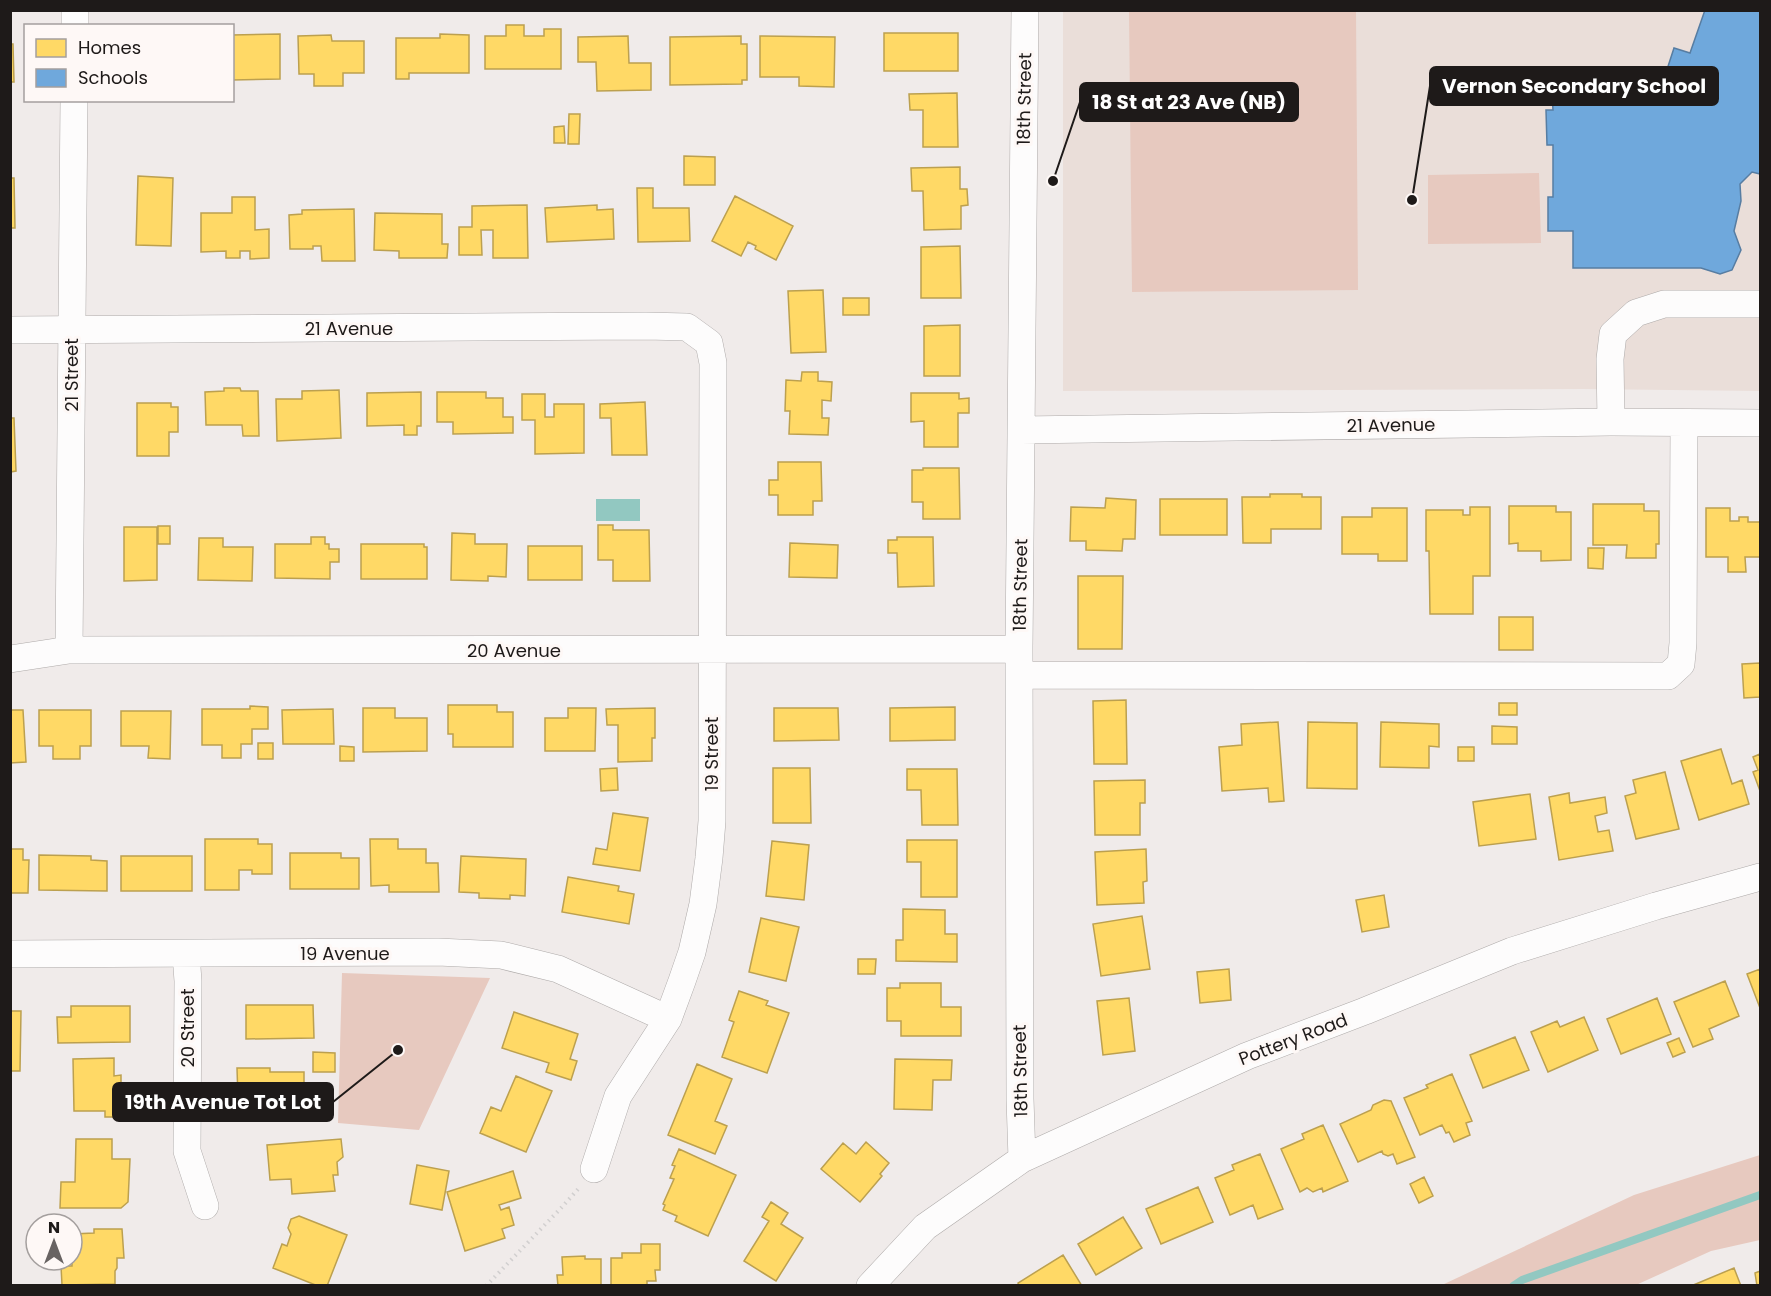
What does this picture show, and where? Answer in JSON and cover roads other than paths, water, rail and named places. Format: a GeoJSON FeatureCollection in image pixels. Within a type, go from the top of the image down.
{"type":"FeatureCollection","features":[{"type":"Feature","properties":{"kind":"street","name":"18th Street"},"geometry":{"type":"LineString","coordinates":[[1022,1159],[1019,662],[1025,10]]}},
{"type":"Feature","properties":{"kind":"street","name":"21 Street"},"geometry":{"type":"LineString","coordinates":[[69,650],[74,102]]}},
{"type":"Feature","properties":{"kind":"street"},"geometry":{"type":"LineString","coordinates":[[1611,422],[1610,359],[1614,334],[1636,313],[1664,304],[1761,304]]}},
{"type":"Feature","properties":{"kind":"street","name":"21 Avenue"},"geometry":{"type":"LineString","coordinates":[[10,330],[687,327]]}},
{"type":"Feature","properties":{"kind":"street","name":"19 Street"},"geometry":{"type":"LineString","coordinates":[[594,1168],[618,1096],[668,1019],[692,952],[703,904],[709,858],[712,821],[713,363],[709,343],[687,327]]}},
{"type":"Feature","properties":{"kind":"street","name":"21 Avenue"},"geometry":{"type":"LineString","coordinates":[[1021,430],[1611,422],[1761,423]]}},
{"type":"Feature","properties":{"kind":"street","name":"20 Avenue"},"geometry":{"type":"LineString","coordinates":[[10,659],[69,650],[713,650],[1019,662],[1668,676],[1681,664],[1683,643],[1684,423]]}},
{"type":"Feature","properties":{"kind":"street","name":"Pottery Road"},"geometry":{"type":"LineString","coordinates":[[870,1286],[925,1227],[1022,1159],[1247,1056],[1512,951],[1656,906],[1761,877]]}},
{"type":"Feature","properties":{"kind":"street","name":"19 Avenue"},"geometry":{"type":"LineString","coordinates":[[10,954],[438,952],[501,955],[558,969],[668,1019]]}},
{"type":"Feature","properties":{"kind":"street","name":"20 Street"},"geometry":{"type":"LineString","coordinates":[[186,954],[188,981],[187,1151],[205,1206]]}},
{"type":"Feature","properties":{"kind":"water"},"geometry":{"type":"Polygon","coordinates":[[[596,499],[640,499],[640,521],[596,521],[596,499]]]}},
{"type":"Feature","properties":{"kind":"waterway"},"geometry":{"type":"LineString","coordinates":[[1513,1286],[1522,1280],[1760,1195]]}},
{"type":"Feature","properties":{"kind":"place","name":"18 St at 23 Ave (NB)"},"geometry":{"type":"Point","coordinates":[1053,181]}},
{"type":"Feature","properties":{"kind":"place","name":"Vernon Secondary School"},"geometry":{"type":"Point","coordinates":[1412,200]}},
{"type":"Feature","properties":{"kind":"place","name":"19th Avenue Tot Lot"},"geometry":{"type":"Point","coordinates":[398,1050]}}]}
